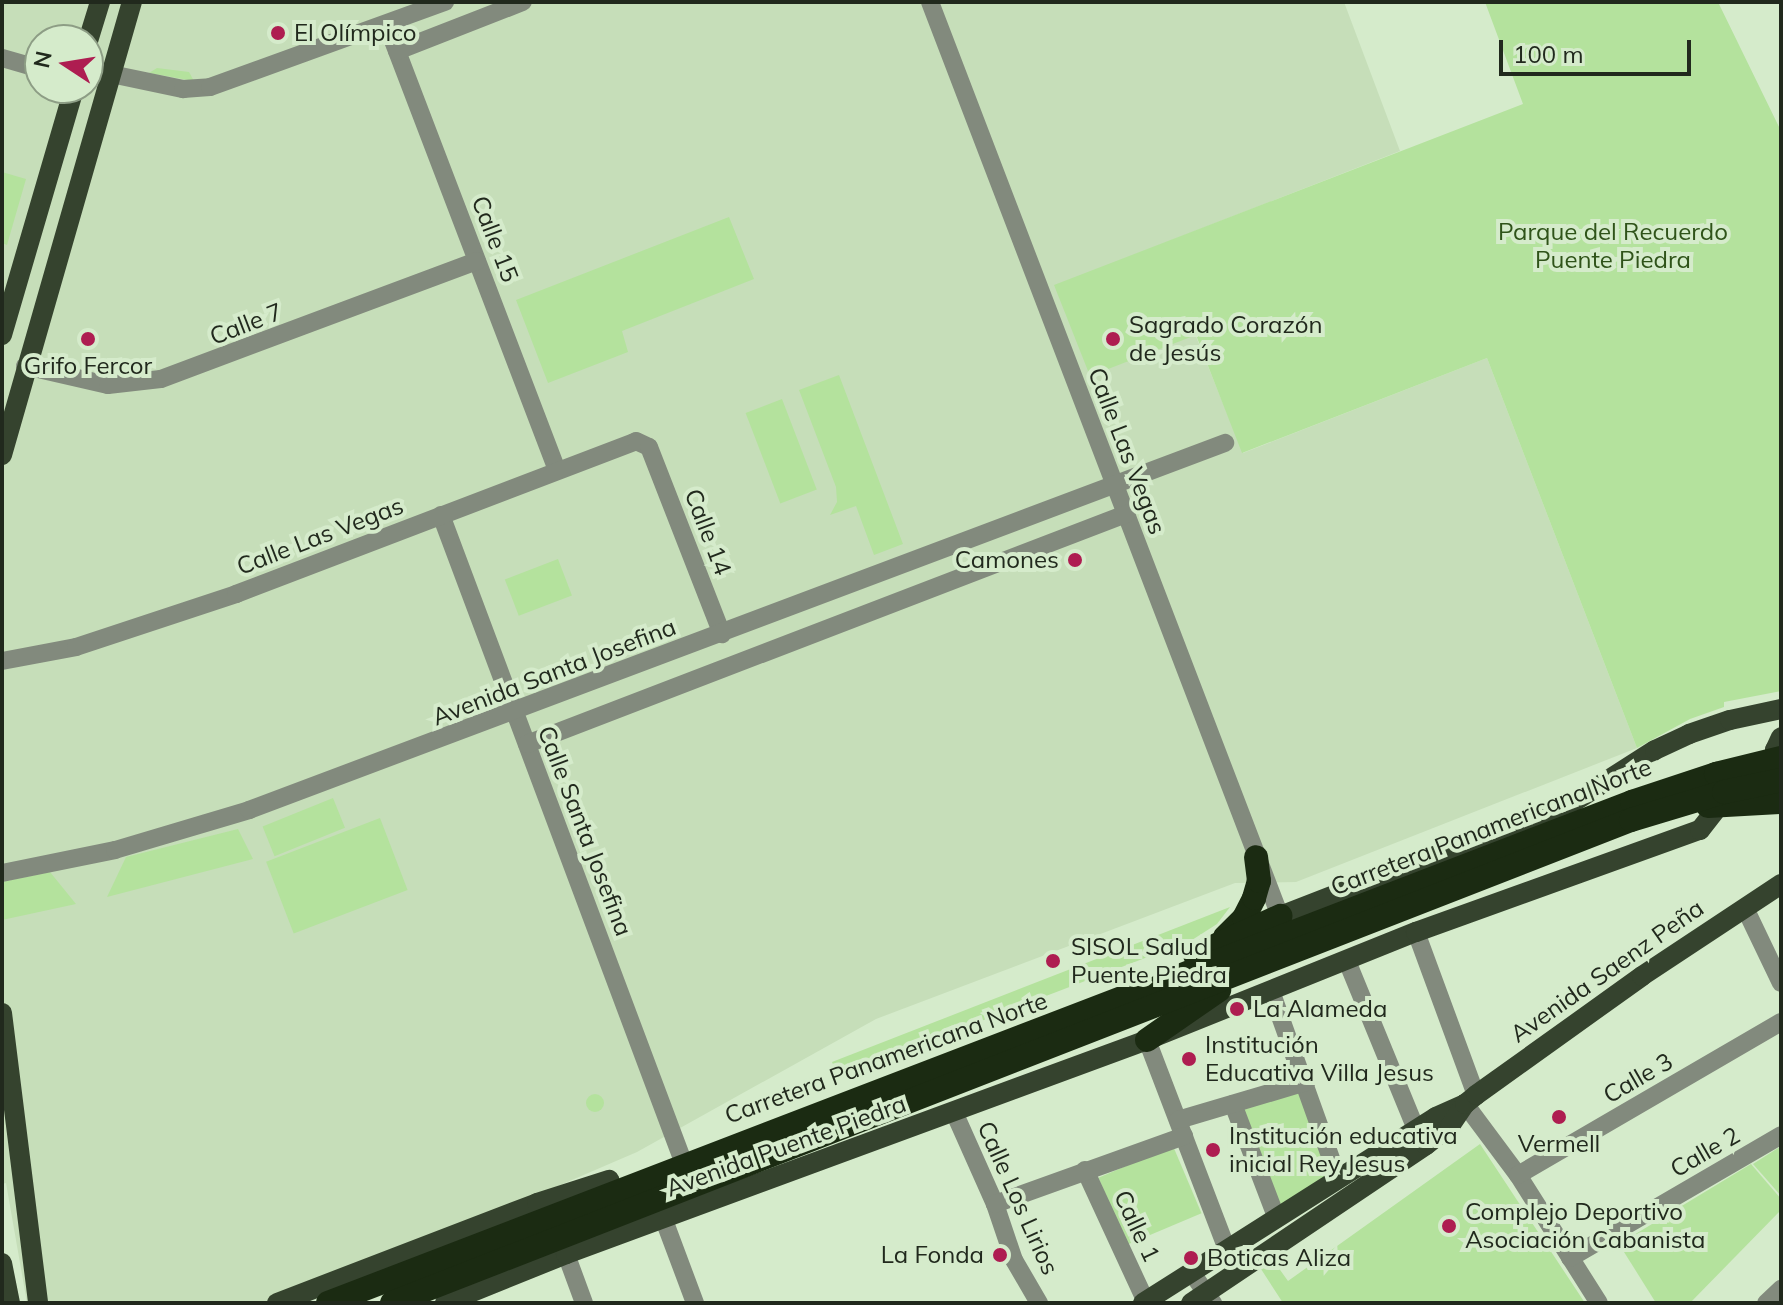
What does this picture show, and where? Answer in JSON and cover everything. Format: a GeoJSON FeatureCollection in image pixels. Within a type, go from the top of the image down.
{"type":"FeatureCollection","features":[{"type":"Feature","properties":{"kind":"highway","name":"Carretera Panamericana Norte"},"geometry":{"type":"LineString","coordinates":[[328,1303],[675,1167],[1069,1020],[1674,786],[1780,766]]}},
{"type":"Feature","properties":{"kind":"highway","name":"Carretera Panamericana Norte"},"geometry":{"type":"LineString","coordinates":[[392,1303],[1780,766]]}},
{"type":"Feature","properties":{"kind":"highway"},"geometry":{"type":"LineString","coordinates":[[1674,806],[1781,802]]}},
{"type":"Feature","properties":{"kind":"highway"},"geometry":{"type":"LineString","coordinates":[[1210,948],[1237,926],[1250,909],[1259,881],[1256,857]]}},
{"type":"Feature","properties":{"kind":"highway"},"geometry":{"type":"LineString","coordinates":[[1069,1020],[1280,916]]}},
{"type":"Feature","properties":{"kind":"highway"},"geometry":{"type":"LineString","coordinates":[[1147,1040],[1208,999],[1239,973]]}},
{"type":"Feature","properties":{"kind":"highway"},"geometry":{"type":"LineString","coordinates":[[609,1180],[675,1167]]}},
{"type":"Feature","properties":{"kind":"main road"},"geometry":{"type":"LineString","coordinates":[[93,24],[100,2]]}},
{"type":"Feature","properties":{"kind":"main road"},"geometry":{"type":"LineString","coordinates":[[2,455],[10,387],[25,366],[132,2]]}},
{"type":"Feature","properties":{"kind":"main road"},"geometry":{"type":"LineString","coordinates":[[2,335],[69,104]]}},
{"type":"Feature","properties":{"kind":"main road"},"geometry":{"type":"LineString","coordinates":[[1280,916],[1572,803],[1655,750],[1689,734],[1740,717],[1781,709]]}},
{"type":"Feature","properties":{"kind":"main road","name":"Avenida Puente Piedra"},"geometry":{"type":"LineString","coordinates":[[445,1303],[566,1254],[1147,1040],[1416,932],[1700,830],[1719,806]]}},
{"type":"Feature","properties":{"kind":"main road","name":"Avenida Saenz Peña"},"geometry":{"type":"LineString","coordinates":[[1144,1302],[1228,1252],[1416,1129],[1470,1099],[1781,884]]}},
{"type":"Feature","properties":{"kind":"main road"},"geometry":{"type":"LineString","coordinates":[[2,1013],[11,1181],[38,1303]]}},
{"type":"Feature","properties":{"kind":"main road","name":"Avenida Saenz Peña"},"geometry":{"type":"LineString","coordinates":[[1203,1300],[1426,1145],[1450,1126],[1470,1099]]}},
{"type":"Feature","properties":{"kind":"main road"},"geometry":{"type":"LineString","coordinates":[[277,1303],[537,1203],[609,1180]]}},
{"type":"Feature","properties":{"kind":"main road"},"geometry":{"type":"LineString","coordinates":[[2,1263],[10,1303]]}},
{"type":"Feature","properties":{"kind":"street"},"geometry":{"type":"LineString","coordinates":[[104,75],[111,74],[156,86],[183,89],[210,87],[445,2]]}},
{"type":"Feature","properties":{"kind":"street"},"geometry":{"type":"LineString","coordinates":[[397,51],[523,2]]}},
{"type":"Feature","properties":{"kind":"street","name":"Calle Las Vegas"},"geometry":{"type":"LineString","coordinates":[[930,2],[1280,916]]}},
{"type":"Feature","properties":{"kind":"street","name":"Calle 15"},"geometry":{"type":"LineString","coordinates":[[387,25],[557,471]]}},
{"type":"Feature","properties":{"kind":"street"},"geometry":{"type":"LineString","coordinates":[[2,58],[24,64]]}},
{"type":"Feature","properties":{"kind":"street","name":"Calle 7"},"geometry":{"type":"LineString","coordinates":[[25,366],[93,384],[123,385],[161,379],[477,261]]}},
{"type":"Feature","properties":{"kind":"street","name":"Calle Las Vegas"},"geometry":{"type":"LineString","coordinates":[[2,661],[106,637],[236,594],[636,441],[649,447]]}},
{"type":"Feature","properties":{"kind":"street","name":"Avenida Santa Josefina"},"geometry":{"type":"LineString","coordinates":[[2,873],[115,850],[249,810],[515,713],[1225,443]]}},
{"type":"Feature","properties":{"kind":"street","name":"Calle 14"},"geometry":{"type":"LineString","coordinates":[[649,447],[722,634]]}},
{"type":"Feature","properties":{"kind":"street"},"geometry":{"type":"LineString","coordinates":[[527,744],[1126,514]]}},
{"type":"Feature","properties":{"kind":"street","name":"Calle Santa Josefina"},"geometry":{"type":"LineString","coordinates":[[441,515],[527,744],[675,1167]]}},
{"type":"Feature","properties":{"kind":"street"},"geometry":{"type":"LineString","coordinates":[[1745,908],[1781,983]]}},
{"type":"Feature","properties":{"kind":"street"},"geometry":{"type":"LineString","coordinates":[[1416,932],[1470,1099],[1599,1303]]}},
{"type":"Feature","properties":{"kind":"street"},"geometry":{"type":"LineString","coordinates":[[1347,961],[1416,1129]]}},
{"type":"Feature","properties":{"kind":"street"},"geometry":{"type":"LineString","coordinates":[[1271,991],[1338,1178]]}},
{"type":"Feature","properties":{"kind":"street","name":"Calle 3"},"geometry":{"type":"LineString","coordinates":[[1518,1175],[1781,1022]]}},
{"type":"Feature","properties":{"kind":"street"},"geometry":{"type":"LineString","coordinates":[[1147,1040],[1228,1252]]}},
{"type":"Feature","properties":{"kind":"street"},"geometry":{"type":"LineString","coordinates":[[995,1204],[1085,1170],[1233,1104],[1306,1082]]}},
{"type":"Feature","properties":{"kind":"street"},"geometry":{"type":"LineString","coordinates":[[1233,1104],[1277,1219]]}},
{"type":"Feature","properties":{"kind":"street","name":"Calle Los Lirios"},"geometry":{"type":"LineString","coordinates":[[954,1112],[995,1204],[1014,1260],[1039,1303]]}},
{"type":"Feature","properties":{"kind":"street","name":"Calle 2"},"geometry":{"type":"LineString","coordinates":[[1570,1258],[1781,1135]]}},
{"type":"Feature","properties":{"kind":"street","name":"Calle 1"},"geometry":{"type":"LineString","coordinates":[[1085,1170],[1144,1302]]}},
{"type":"Feature","properties":{"kind":"street"},"geometry":{"type":"LineString","coordinates":[[664,1220],[695,1303]]}},
{"type":"Feature","properties":{"kind":"street"},"geometry":{"type":"LineString","coordinates":[[566,1254],[584,1303]]}},
{"type":"Feature","properties":{"kind":"street"},"geometry":{"type":"LineString","coordinates":[[1192,1273],[1203,1300]]}},
{"type":"Feature","properties":{"kind":"street"},"geometry":{"type":"LineString","coordinates":[[1766,1303],[1781,1289]]}},
{"type":"Feature","properties":{"kind":"shaded area"},"geometry":{"type":"Polygon","coordinates":[[[2,2],[1344,2],[1400,151],[1054,286],[1195,334],[1243,453],[1487,358],[1637,748],[1296,882],[1235,883],[876,1019],[637,1152],[286,1303],[27,1303],[6,1183],[2,1184],[2,2]]]}},
{"type":"Feature","properties":{"kind":"green space","name":"Parque del Recuerdo Puente Piedra"},"geometry":{"type":"Polygon","coordinates":[[[1485,2],[1718,2],[1781,131],[1781,691],[1724,702],[1724,707],[1690,719],[1637,748],[1487,358],[1242,453],[1196,335],[1090,376],[1054,285],[1523,104],[1485,2]]]}},
{"type":"Feature","properties":{"kind":"green space"},"geometry":{"type":"Polygon","coordinates":[[[157,68],[189,72],[194,81],[149,73],[157,68]]]}},
{"type":"Feature","properties":{"kind":"green space"},"geometry":{"type":"Polygon","coordinates":[[[2,172],[26,179],[7,245],[2,243],[2,172]]]}},
{"type":"Feature","properties":{"kind":"green space"},"geometry":{"type":"Polygon","coordinates":[[[729,217],[754,279],[622,331],[628,352],[548,383],[516,300],[729,217]]]}},
{"type":"Feature","properties":{"kind":"green space"},"geometry":{"type":"Polygon","coordinates":[[[839,375],[903,544],[874,555],[856,506],[830,515],[837,502],[836,487],[799,390],[839,375]]]}},
{"type":"Feature","properties":{"kind":"green space"},"geometry":{"type":"Polygon","coordinates":[[[782,399],[817,490],[780,504],[746,413],[782,399]]]}},
{"type":"Feature","properties":{"kind":"green space"},"geometry":{"type":"Polygon","coordinates":[[[558,559],[572,595],[519,616],[505,579],[558,559]]]}},
{"type":"Feature","properties":{"kind":"green space"},"geometry":{"type":"Polygon","coordinates":[[[333,798],[345,828],[275,856],[263,826],[333,798]]]}},
{"type":"Feature","properties":{"kind":"green space"},"geometry":{"type":"Polygon","coordinates":[[[380,818],[408,890],[294,934],[266,862],[380,818]]]}},
{"type":"Feature","properties":{"kind":"green space"},"geometry":{"type":"Polygon","coordinates":[[[238,829],[253,859],[107,897],[126,857],[238,829]]]}},
{"type":"Feature","properties":{"kind":"green space"},"geometry":{"type":"Polygon","coordinates":[[[50,872],[76,904],[2,920],[2,882],[50,872]]]}},
{"type":"Feature","properties":{"kind":"green space"},"geometry":{"type":"Polygon","coordinates":[[[1230,907],[1217,924],[1192,940],[838,1076],[832,1062],[1230,907]]]}},
{"type":"Feature","properties":{"kind":"green space"},"geometry":{"type":"Polygon","coordinates":[[[1301,1077],[1342,1185],[1279,1225],[1230,1100],[1301,1077]]]}},
{"type":"Feature","properties":{"kind":"green space"},"geometry":{"type":"Polygon","coordinates":[[[595,1094],[604,1103],[595,1112],[586,1103],[595,1094]]]}},
{"type":"Feature","properties":{"kind":"green space","name":"Complejo Deportivo Asociación Cabanista"},"geometry":{"type":"Polygon","coordinates":[[[1480,1144],[1585,1303],[1283,1303],[1261,1269],[1273,1260],[1288,1281],[1480,1144]]]}},
{"type":"Feature","properties":{"kind":"green space"},"geometry":{"type":"Polygon","coordinates":[[[1173,1146],[1202,1213],[1127,1245],[1098,1178],[1173,1146]]]}},
{"type":"Feature","properties":{"kind":"green space"},"geometry":{"type":"Polygon","coordinates":[[[1781,1146],[1781,1196],[1753,1164],[1781,1146]]]}},
{"type":"Feature","properties":{"kind":"green space"},"geometry":{"type":"Polygon","coordinates":[[[1751,1164],[1781,1199],[1781,1210],[1690,1303],[1656,1303],[1619,1244],[1751,1164]]]}},
{"type":"Feature","properties":{"kind":"place","name":"El Olímpico"},"geometry":{"type":"Point","coordinates":[278,33]}},
{"type":"Feature","properties":{"kind":"place","name":"Grifo Fercor"},"geometry":{"type":"Point","coordinates":[88,339]}},
{"type":"Feature","properties":{"kind":"place","name":"Sagrado Corazón de Jesús"},"geometry":{"type":"Point","coordinates":[1113,339]}},
{"type":"Feature","properties":{"kind":"place","name":"Camones"},"geometry":{"type":"Point","coordinates":[1075,560]}},
{"type":"Feature","properties":{"kind":"place","name":"SISOL Salud Puente Piedra"},"geometry":{"type":"Point","coordinates":[1053,961]}},
{"type":"Feature","properties":{"kind":"place","name":"La Alameda"},"geometry":{"type":"Point","coordinates":[1237,1009]}},
{"type":"Feature","properties":{"kind":"place","name":"Institución Educativa Villa Jesus"},"geometry":{"type":"Point","coordinates":[1189,1059]}},
{"type":"Feature","properties":{"kind":"place","name":"Vermell"},"geometry":{"type":"Point","coordinates":[1559,1117]}},
{"type":"Feature","properties":{"kind":"place","name":"Institución educativa inicial Rey Jesus"},"geometry":{"type":"Point","coordinates":[1213,1150]}},
{"type":"Feature","properties":{"kind":"place","name":"Complejo Deportivo Asociación Cabanista"},"geometry":{"type":"Point","coordinates":[1449,1226]}},
{"type":"Feature","properties":{"kind":"place","name":"La Fonda"},"geometry":{"type":"Point","coordinates":[1000,1255]}},
{"type":"Feature","properties":{"kind":"place","name":"Boticas Aliza"},"geometry":{"type":"Point","coordinates":[1191,1258]}}]}
